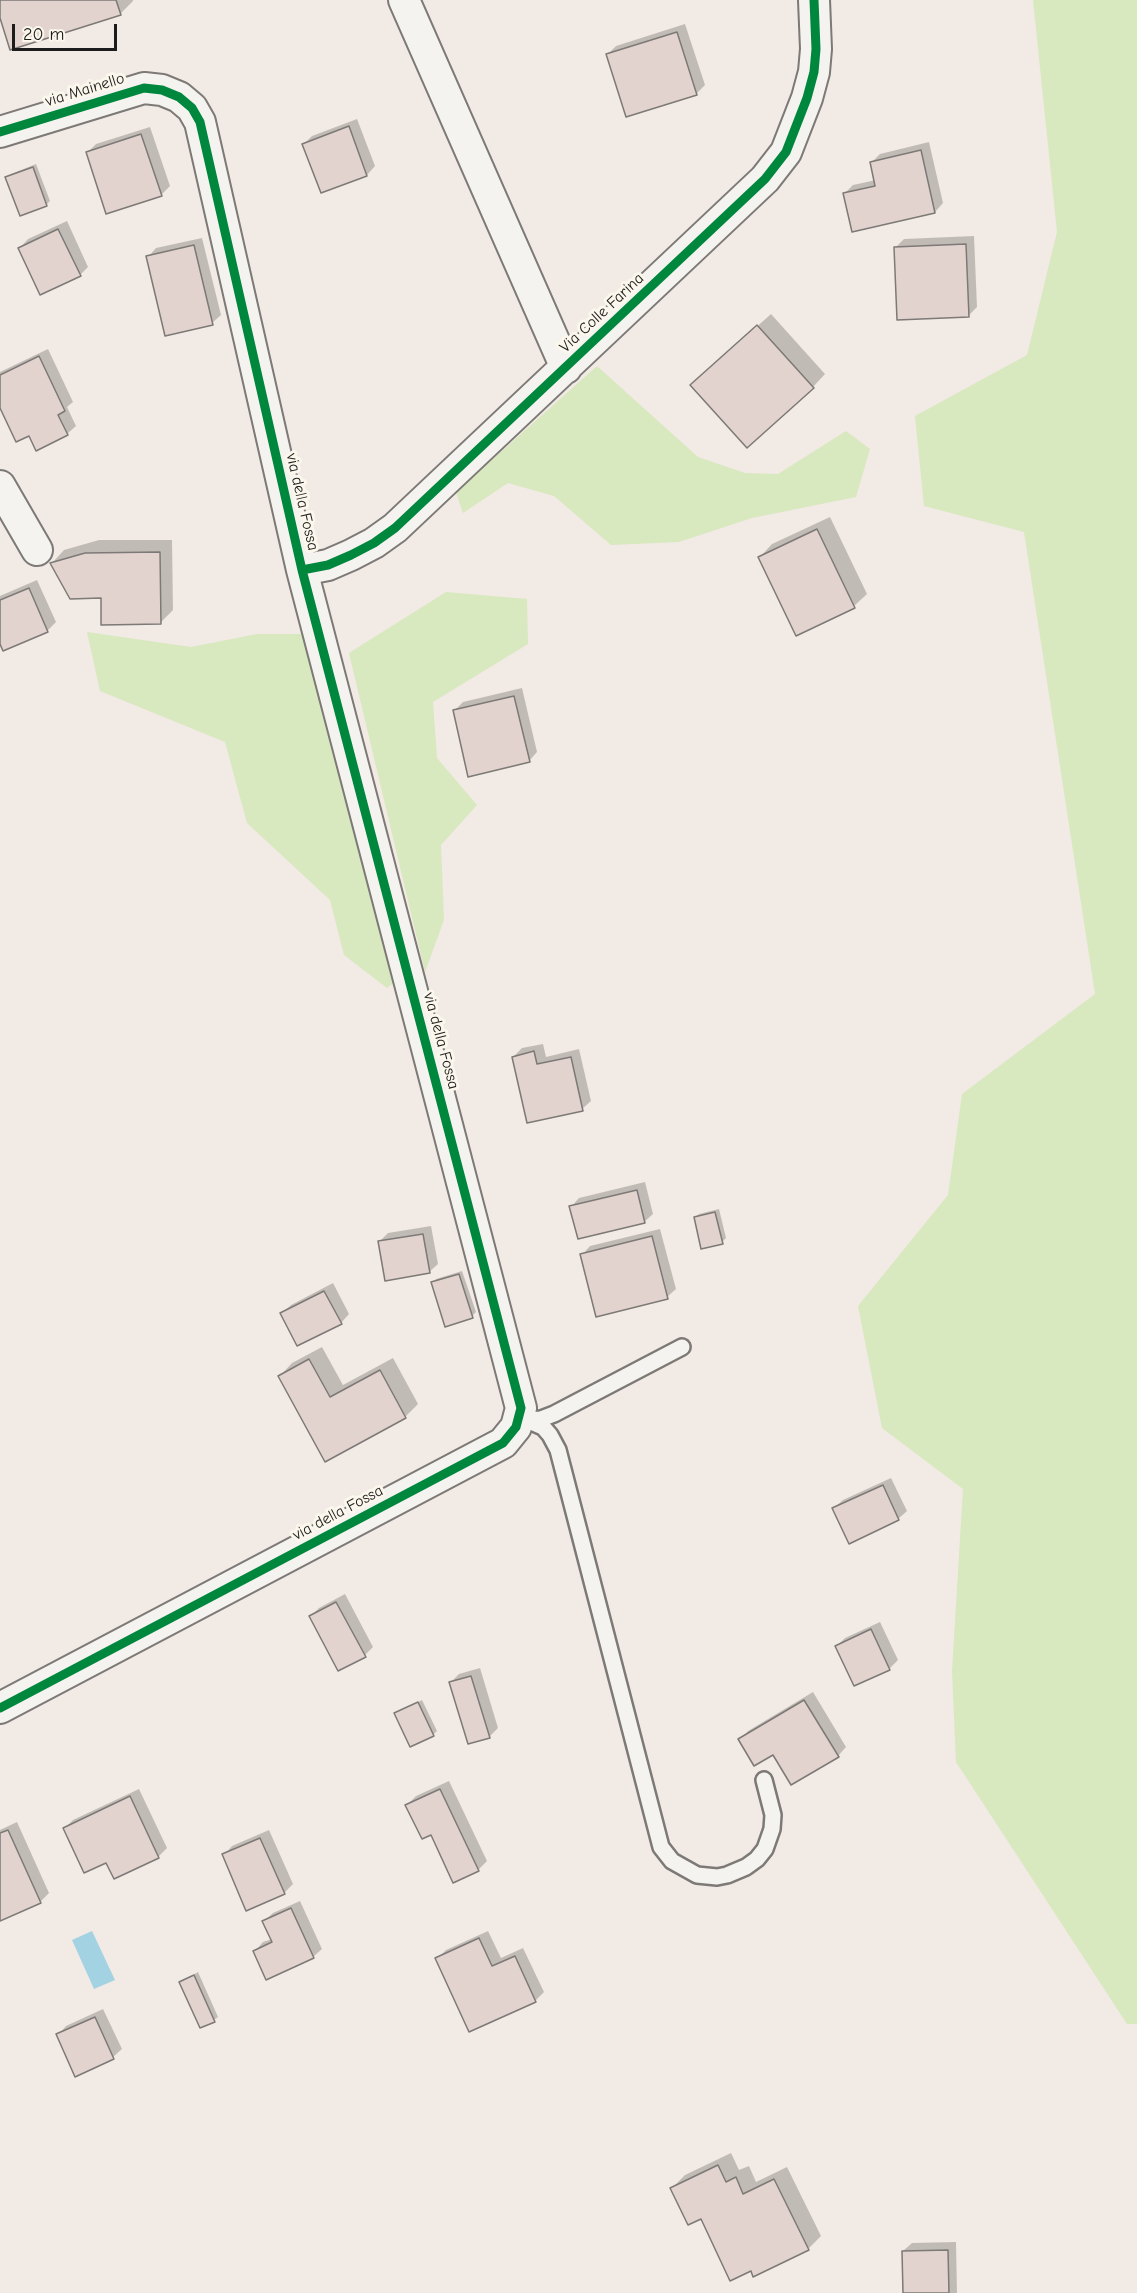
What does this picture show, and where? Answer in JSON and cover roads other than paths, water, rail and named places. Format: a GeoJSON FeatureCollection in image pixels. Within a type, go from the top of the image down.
{"type":"FeatureCollection","features":[{"type":"Feature","properties":{"kind":"street","name":"Via Colle Farina"},"geometry":{"type":"LineString","coordinates":[[404,0],[566,368]]}},
{"type":"Feature","properties":{"kind":"street","name":"Via Colle Farina"},"geometry":{"type":"LineString","coordinates":[[302,570],[328,565],[351,555],[390,532],[757,187],[786,152],[804,107],[814,72],[816,27],[814,0]]}},
{"type":"Feature","properties":{"kind":"street","name":"via Mainello"},"geometry":{"type":"LineString","coordinates":[[0,132],[144,88],[162,90],[179,97]]}},
{"type":"Feature","properties":{"kind":"street","name":"via della Fossa"},"geometry":{"type":"LineString","coordinates":[[0,1708],[503,1443],[524,1419],[302,570],[200,122],[192,108],[179,97]]}},
{"type":"Feature","properties":{"kind":"street"},"geometry":{"type":"LineString","coordinates":[[0,486],[37,550]]}},
{"type":"Feature","properties":{"kind":"lane"},"geometry":{"type":"LineString","coordinates":[[524,1419],[541,1419],[554,1414],[682,1347]]}},
{"type":"Feature","properties":{"kind":"lane"},"geometry":{"type":"LineString","coordinates":[[524,1419],[550,1434],[558,1450],[661,1847],[672,1861],[697,1875],[717,1877],[746,1867],[758,1859],[765,1849],[772,1829],[773,1815],[764,1780]]}},
{"type":"Feature","properties":{"kind":"water"},"geometry":{"type":"Polygon","coordinates":[[[92,1931],[115,1980],[94,1989],[72,1940],[92,1931]]]}}]}
